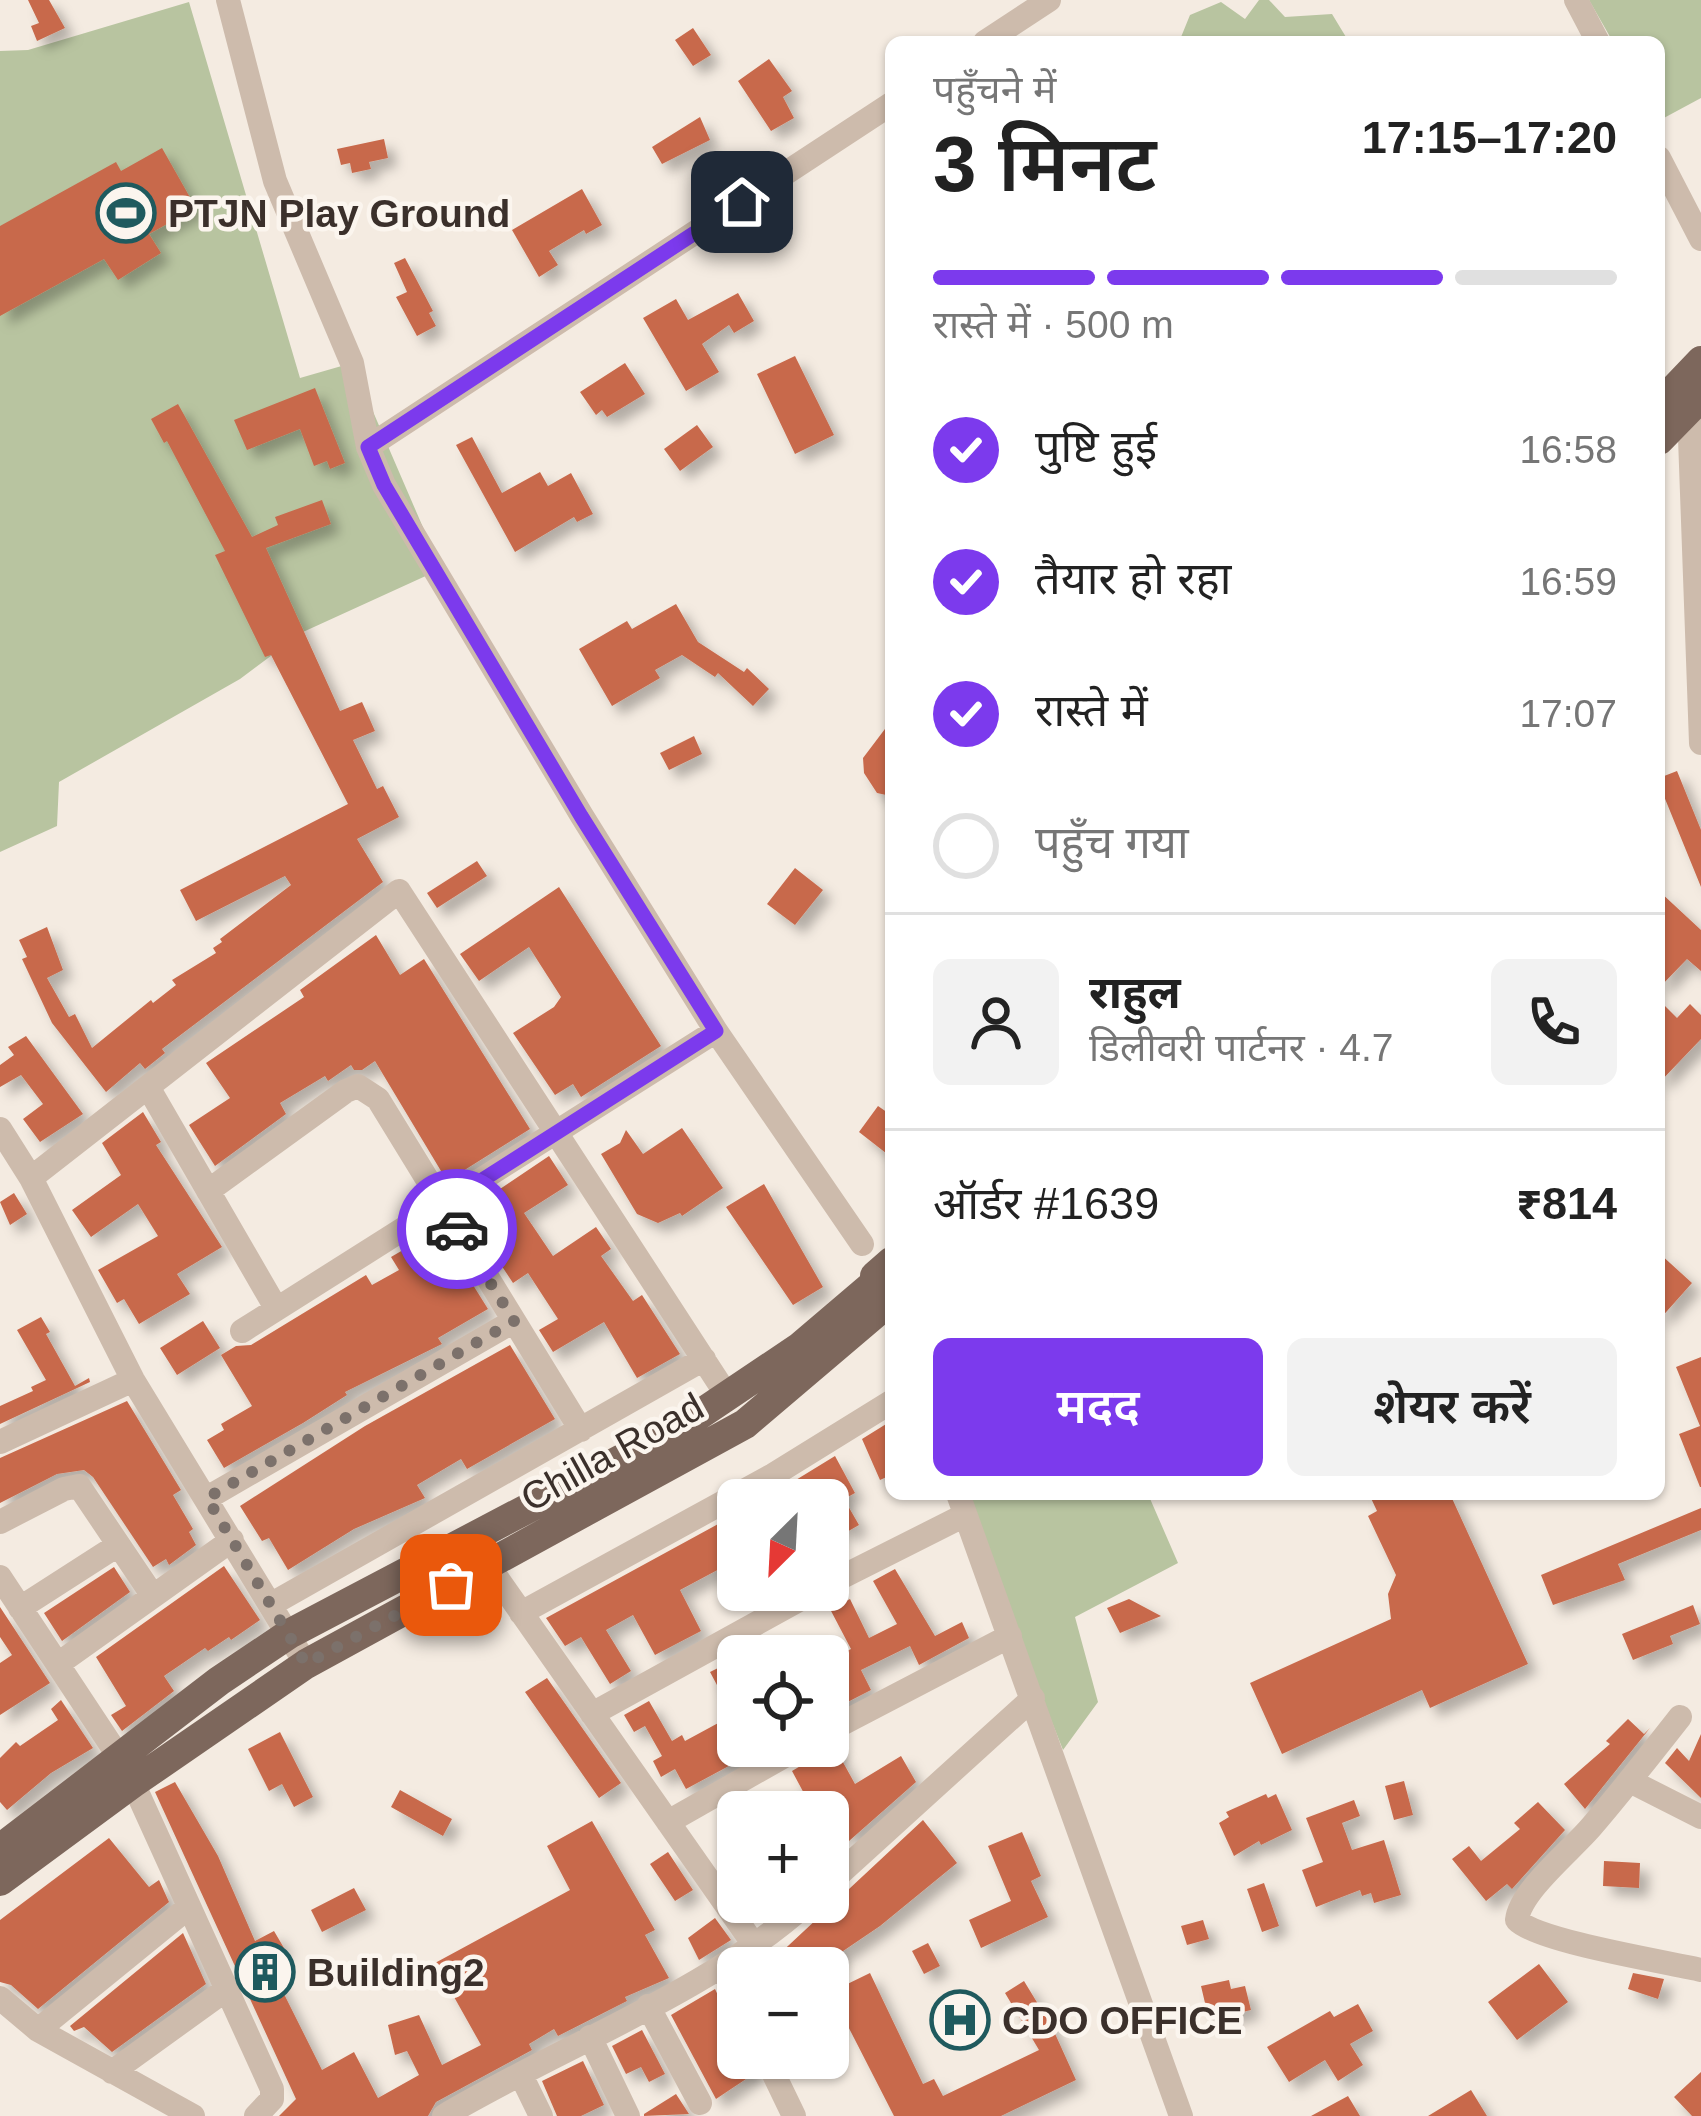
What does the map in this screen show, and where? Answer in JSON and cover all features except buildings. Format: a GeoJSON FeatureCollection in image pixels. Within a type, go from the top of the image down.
{"type":"FeatureCollection","features":[{"type":"Feature","properties":{"kind":"main road"},"geometry":{"type":"LineString","coordinates":[[1665,431],[1683,404],[1701,361]]}},
{"type":"Feature","properties":{"kind":"main road"},"geometry":{"type":"LineString","coordinates":[[0,1849],[126,1770],[220,1681],[289,1634],[675,1431],[800,1347],[884,1283]]}},
{"type":"Feature","properties":{"kind":"main road","name":"Chilla Road"},"geometry":{"type":"LineString","coordinates":[[0,1882],[126,1770],[306,1664],[745,1424],[884,1283]]}},
{"type":"Feature","properties":{"kind":"street"},"geometry":{"type":"LineString","coordinates":[[228,0],[275,181],[352,363],[368,447],[384,485],[581,816],[716,1031],[884,1283]]}},
{"type":"Feature","properties":{"kind":"street"},"geometry":{"type":"LineString","coordinates":[[995,36],[1049,0]]}},
{"type":"Feature","properties":{"kind":"street"},"geometry":{"type":"LineString","coordinates":[[1576,0],[1595,36]]}},
{"type":"Feature","properties":{"kind":"street"},"geometry":{"type":"LineString","coordinates":[[368,447],[885,108]]}},
{"type":"Feature","properties":{"kind":"street"},"geometry":{"type":"LineString","coordinates":[[1665,170],[1701,239]]}},
{"type":"Feature","properties":{"kind":"street"},"geometry":{"type":"LineString","coordinates":[[1683,404],[1701,742]]}},
{"type":"Feature","properties":{"kind":"street"},"geometry":{"type":"LineString","coordinates":[[32,1178],[399,891],[728,1396]]}},
{"type":"Feature","properties":{"kind":"street"},"geometry":{"type":"LineString","coordinates":[[242,1331],[716,1031]]}},
{"type":"Feature","properties":{"kind":"street"},"geometry":{"type":"LineString","coordinates":[[148,1087],[276,1308]]}},
{"type":"Feature","properties":{"kind":"street"},"geometry":{"type":"LineString","coordinates":[[208,1191],[346,1091],[358,1087],[378,1099],[581,1430]]}},
{"type":"Feature","properties":{"kind":"street"},"geometry":{"type":"LineString","coordinates":[[0,1129],[32,1178],[133,1381],[306,1664]]}},
{"type":"Feature","properties":{"kind":"street"},"geometry":{"type":"LineString","coordinates":[[207,1498],[514,1321]]}},
{"type":"Feature","properties":{"kind":"street"},"geometry":{"type":"LineString","coordinates":[[270,1605],[704,1359]]}},
{"type":"Feature","properties":{"kind":"street"},"geometry":{"type":"LineString","coordinates":[[0,1442],[133,1381]]}},
{"type":"Feature","properties":{"kind":"street"},"geometry":{"type":"LineString","coordinates":[[521,1613],[885,1406]]}},
{"type":"Feature","properties":{"kind":"street"},"geometry":{"type":"LineString","coordinates":[[0,1522],[79,1486],[153,1596]]}},
{"type":"Feature","properties":{"kind":"street"},"geometry":{"type":"LineString","coordinates":[[849,1571],[962,1504],[1181,2116]]}},
{"type":"Feature","properties":{"kind":"street"},"geometry":{"type":"LineString","coordinates":[[474,1536],[488,1565],[755,1946],[783,1923]]}},
{"type":"Feature","properties":{"kind":"street"},"geometry":{"type":"LineString","coordinates":[[58,1664],[232,1540]]}},
{"type":"Feature","properties":{"kind":"street"},"geometry":{"type":"LineString","coordinates":[[20,1608],[118,1544]]}},
{"type":"Feature","properties":{"kind":"street"},"geometry":{"type":"LineString","coordinates":[[0,1577],[126,1770],[272,2090],[272,2099],[256,2116]]}},
{"type":"Feature","properties":{"kind":"street"},"geometry":{"type":"LineString","coordinates":[[592,1714],[779,1611]]}},
{"type":"Feature","properties":{"kind":"street"},"geometry":{"type":"LineString","coordinates":[[849,1720],[1010,1636]]}},
{"type":"Feature","properties":{"kind":"street"},"geometry":{"type":"LineString","coordinates":[[849,1865],[1033,1697]]}},
{"type":"Feature","properties":{"kind":"street"},"geometry":{"type":"LineString","coordinates":[[1680,1717],[1529,1894],[1517,1920],[1522,1927],[1549,1936],[1701,1970]]}},
{"type":"Feature","properties":{"kind":"street"},"geometry":{"type":"LineString","coordinates":[[668,1822],[765,1767]]}},
{"type":"Feature","properties":{"kind":"street"},"geometry":{"type":"LineString","coordinates":[[1630,1781],[1701,1817]]}},
{"type":"Feature","properties":{"kind":"street"},"geometry":{"type":"LineString","coordinates":[[38,2030],[189,1906]]}},
{"type":"Feature","properties":{"kind":"street"},"geometry":{"type":"LineString","coordinates":[[444,2116],[717,1969]]}},
{"type":"Feature","properties":{"kind":"street"},"geometry":{"type":"LineString","coordinates":[[112,2072],[227,1989]]}},
{"type":"Feature","properties":{"kind":"street"},"geometry":{"type":"LineString","coordinates":[[0,1998],[38,2030],[112,2072],[154,2106],[193,2116]]}},
{"type":"Feature","properties":{"kind":"street"},"geometry":{"type":"LineString","coordinates":[[648,2006],[700,2103]]}},
{"type":"Feature","properties":{"kind":"street"},"geometry":{"type":"LineString","coordinates":[[590,2037],[628,2116]]}},
{"type":"Feature","properties":{"kind":"street"},"geometry":{"type":"LineString","coordinates":[[521,2075],[541,2116]]}},
{"type":"Feature","properties":{"kind":"street"},"geometry":{"type":"LineString","coordinates":[[776,2079],[794,2116]]}},
{"type":"Feature","properties":{"kind":"green space"},"geometry":{"type":"Polygon","coordinates":[[[1259,0],[1269,0],[1285,17],[1332,14],[1345,36],[1181,36],[1190,15],[1221,2],[1245,19],[1259,0]]]}},
{"type":"Feature","properties":{"kind":"green space"},"geometry":{"type":"Polygon","coordinates":[[[1589,0],[1701,0],[1701,98],[1665,117],[1665,36],[1610,36],[1589,0]]]}},
{"type":"Feature","properties":{"kind":"green space"},"geometry":{"type":"Polygon","coordinates":[[[189,2],[300,378],[352,363],[441,569],[303,632],[240,679],[59,782],[57,826],[0,852],[0,51],[28,50],[189,2]]]}},
{"type":"Feature","properties":{"kind":"green space"},"geometry":{"type":"Polygon","coordinates":[[[963,1500],[1151,1500],[1178,1563],[1075,1617],[1098,1702],[1063,1750],[963,1500]]]}},
{"type":"Feature","properties":{"kind":"way so far"},"geometry":{"type":"LineString","coordinates":[[451,1585],[306,1664],[207,1498],[514,1321],[457,1229]]}},
{"type":"Feature","properties":{"kind":"place","name":"PTJN Play Ground"},"geometry":{"type":"Point","coordinates":[126,213]}},
{"type":"Feature","properties":{"kind":"place","name":"Building2"},"geometry":{"type":"Point","coordinates":[265,1972]}},
{"type":"Feature","properties":{"kind":"place","name":"CDO OFFICE"},"geometry":{"type":"Point","coordinates":[960,2020]}},
{"type":"Feature","properties":{"kind":"route"},"geometry":{"type":"LineString","coordinates":[[457,1229],[443,1205],[716,1031],[581,816],[384,485],[368,447],[742,202]]}}]}
